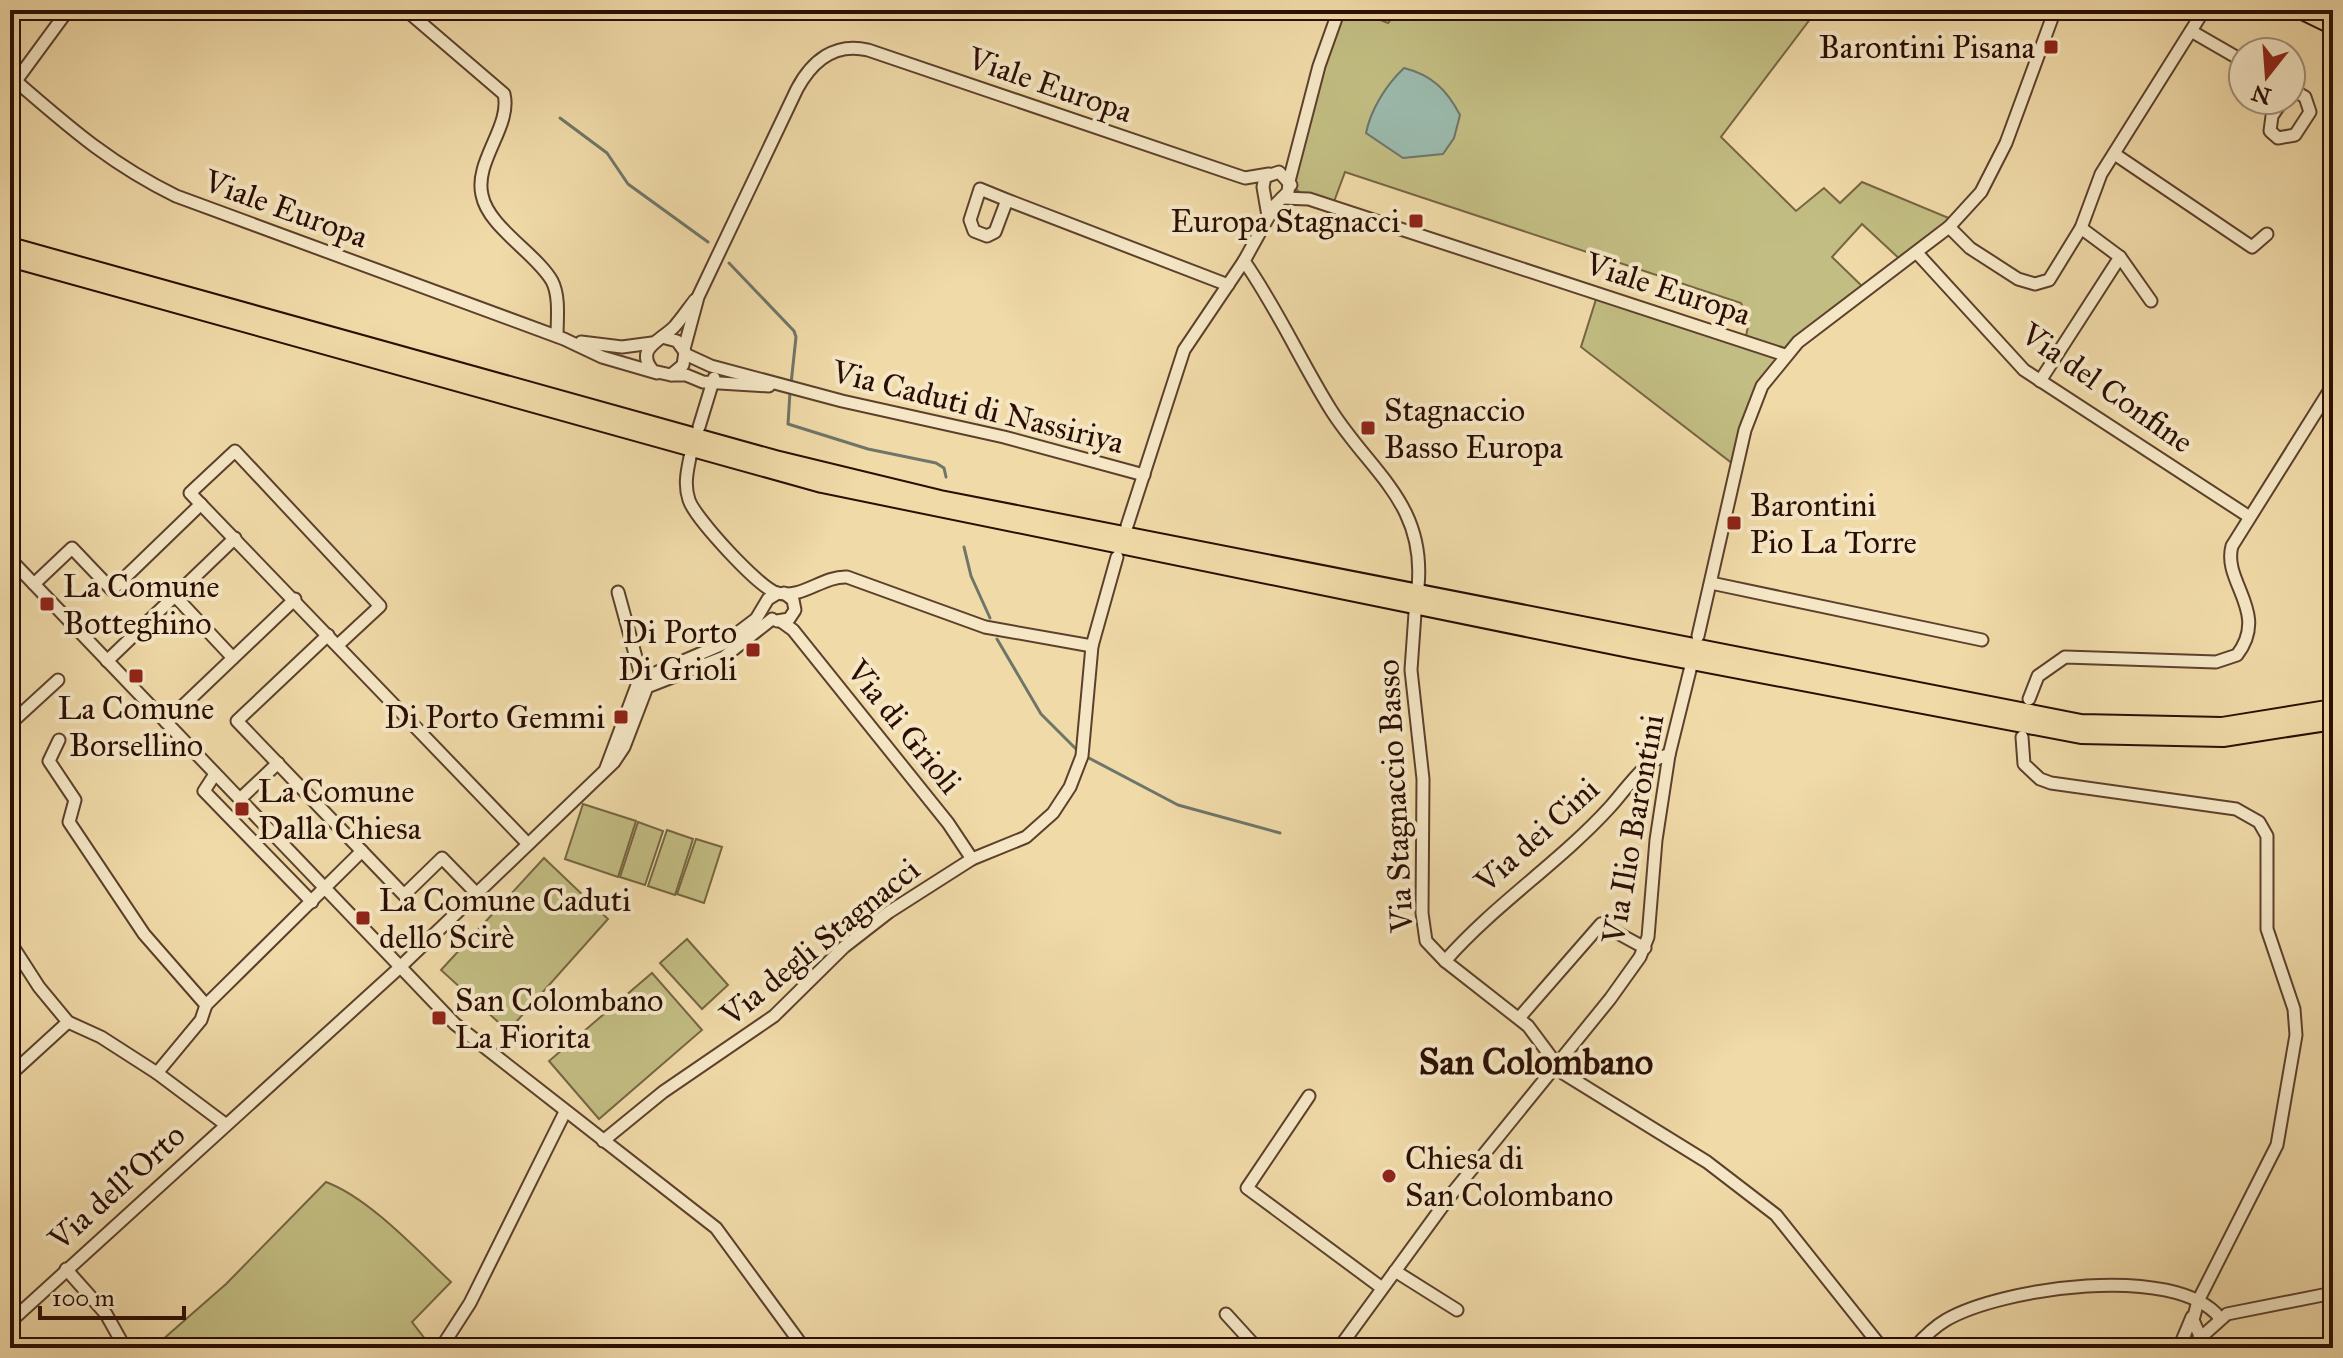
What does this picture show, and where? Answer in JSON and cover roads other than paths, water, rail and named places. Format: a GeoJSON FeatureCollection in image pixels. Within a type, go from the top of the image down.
{"type":"FeatureCollection","features":[{"type":"Feature","properties":{"kind":"highway"},"geometry":{"type":"LineString","coordinates":[[10,246],[775,459],[1049,521],[2081,723],[2222,726],[2333,708]]}},
{"type":"Feature","properties":{"kind":"highway"},"geometry":{"type":"LineString","coordinates":[[10,258],[822,484],[1634,650],[2081,735],[2223,738],[2333,721]]}},
{"type":"Feature","properties":{"kind":"main road"},"geometry":{"type":"LineString","coordinates":[[2298,10],[2333,27]]}},
{"type":"Feature","properties":{"kind":"street"},"geometry":{"type":"LineString","coordinates":[[12,82],[68,10]]}},
{"type":"Feature","properties":{"kind":"street"},"geometry":{"type":"LineString","coordinates":[[406,10],[504,94],[504,108],[484,170],[482,196],[494,217],[552,281],[560,338]]}},
{"type":"Feature","properties":{"kind":"street"},"geometry":{"type":"LineString","coordinates":[[1127,526],[1184,350],[1244,261],[1268,216],[1288,192],[1291,161],[1321,58],[1339,10]]}},
{"type":"Feature","properties":{"kind":"street"},"geometry":{"type":"LineString","coordinates":[[1698,636],[1748,421],[1762,386],[1785,355],[1949,227],[1981,192],[1994,170],[2055,10]]}},
{"type":"Feature","properties":{"kind":"street"},"geometry":{"type":"LineString","coordinates":[[1949,227],[1965,244],[2023,282],[2035,284],[2052,277],[2081,228],[2101,174],[2116,155],[2204,10]]}},
{"type":"Feature","properties":{"kind":"street"},"geometry":{"type":"LineString","coordinates":[[2191,31],[2227,52]]}},
{"type":"Feature","properties":{"kind":"street","name":"Viale Europa"},"geometry":{"type":"LineString","coordinates":[[684,352],[698,297],[805,75],[821,58],[846,49],[868,50],[1245,178],[1265,193]]}},
{"type":"Feature","properties":{"kind":"street","name":"Viale Europa"},"geometry":{"type":"LineString","coordinates":[[12,82],[92,148],[176,196],[560,338],[602,357],[657,373]]}},
{"type":"Feature","properties":{"kind":"street"},"geometry":{"type":"LineString","coordinates":[[2274,116],[2270,131],[2278,138],[2295,135],[2310,112],[2307,103]]}},
{"type":"Feature","properties":{"kind":"street"},"geometry":{"type":"LineString","coordinates":[[2116,155],[2252,247],[2267,234]]}},
{"type":"Feature","properties":{"kind":"street"},"geometry":{"type":"LineString","coordinates":[[1268,216],[1263,181],[1291,161]]}},
{"type":"Feature","properties":{"kind":"street"},"geometry":{"type":"LineString","coordinates":[[1272,173],[1289,182]]}},
{"type":"Feature","properties":{"kind":"street","name":"Viale Europa"},"geometry":{"type":"LineString","coordinates":[[1245,178],[1272,173]]}},
{"type":"Feature","properties":{"kind":"street","name":"Viale Europa"},"geometry":{"type":"LineString","coordinates":[[1289,182],[1306,198]]}},
{"type":"Feature","properties":{"kind":"street"},"geometry":{"type":"LineString","coordinates":[[1265,193],[1281,198]]}},
{"type":"Feature","properties":{"kind":"street","name":"Viale Europa"},"geometry":{"type":"LineString","coordinates":[[1281,198],[1306,198],[1785,355]]}},
{"type":"Feature","properties":{"kind":"street"},"geometry":{"type":"LineString","coordinates":[[1007,200],[1228,285]]}},
{"type":"Feature","properties":{"kind":"street"},"geometry":{"type":"LineString","coordinates":[[2081,228],[2120,257],[2151,301]]}},
{"type":"Feature","properties":{"kind":"street","name":"Via del Confine"},"geometry":{"type":"LineString","coordinates":[[1917,253],[2013,361],[2248,516]]}},
{"type":"Feature","properties":{"kind":"street"},"geometry":{"type":"LineString","coordinates":[[2040,381],[2120,257]]}},
{"type":"Feature","properties":{"kind":"street"},"geometry":{"type":"LineString","coordinates":[[1244,261],[1332,411],[1389,482],[1402,504],[1419,553],[1418,587]]}},
{"type":"Feature","properties":{"kind":"street","name":"Viale Europa"},"geometry":{"type":"LineString","coordinates":[[560,338],[608,346],[657,340],[698,297]]}},
{"type":"Feature","properties":{"kind":"street"},"geometry":{"type":"LineString","coordinates":[[673,338],[684,352],[681,368],[671,375],[657,373],[647,359],[657,340],[673,338]]}},
{"type":"Feature","properties":{"kind":"street","name":"Via Caduti di Nassiriya"},"geometry":{"type":"LineString","coordinates":[[684,352],[728,377],[800,390],[1004,437],[1144,475]]}},
{"type":"Feature","properties":{"kind":"street"},"geometry":{"type":"LineString","coordinates":[[699,427],[713,382],[711,366]]}},
{"type":"Feature","properties":{"kind":"street","name":"Via Caduti di Nassiriya"},"geometry":{"type":"LineString","coordinates":[[671,375],[686,375],[699,381],[713,382],[728,377]]}},
{"type":"Feature","properties":{"kind":"street"},"geometry":{"type":"LineString","coordinates":[[699,381],[706,406]]}},
{"type":"Feature","properties":{"kind":"street"},"geometry":{"type":"LineString","coordinates":[[2029,699],[2033,686],[2045,668],[2065,657],[2216,662],[2237,655],[2246,639],[2248,614],[2245,594],[2229,561],[2234,541],[2333,385]]}},
{"type":"Feature","properties":{"kind":"street"},"geometry":{"type":"LineString","coordinates":[[338,645],[380,606],[235,451],[190,493],[528,844]]}},
{"type":"Feature","properties":{"kind":"street"},"geometry":{"type":"LineString","coordinates":[[690,457],[686,481],[691,505],[765,587],[793,600],[793,630]]}},
{"type":"Feature","properties":{"kind":"street"},"geometry":{"type":"LineString","coordinates":[[34,584],[72,548],[112,590],[201,504]]}},
{"type":"Feature","properties":{"kind":"street"},"geometry":{"type":"LineString","coordinates":[[107,661],[235,538]]}},
{"type":"Feature","properties":{"kind":"street","name":"Via degli Stagnacci"},"geometry":{"type":"LineString","coordinates":[[603,1141],[663,1092],[774,1016],[844,947],[889,912],[972,859],[1029,834],[1066,795],[1085,742],[1092,646],[1117,557]]}},
{"type":"Feature","properties":{"kind":"street"},"geometry":{"type":"LineString","coordinates":[[10,559],[392,958],[398,969],[487,1052],[725,1237],[804,1348]]}},
{"type":"Feature","properties":{"kind":"street"},"geometry":{"type":"LineString","coordinates":[[644,684],[724,657],[794,611],[807,590],[824,579],[847,577],[985,627],[1092,646]]}},
{"type":"Feature","properties":{"kind":"street"},"geometry":{"type":"LineString","coordinates":[[1711,583],[1982,640]]}},
{"type":"Feature","properties":{"kind":"street"},"geometry":{"type":"LineString","coordinates":[[765,587],[766,604],[777,621]]}},
{"type":"Feature","properties":{"kind":"street"},"geometry":{"type":"LineString","coordinates":[[644,684],[715,649],[752,623],[766,604],[781,593],[807,590]]}},
{"type":"Feature","properties":{"kind":"street"},"geometry":{"type":"LineString","coordinates":[[618,592],[644,684]]}},
{"type":"Feature","properties":{"kind":"street"},"geometry":{"type":"LineString","coordinates":[[175,596],[233,658]]}},
{"type":"Feature","properties":{"kind":"street"},"geometry":{"type":"LineString","coordinates":[[166,722],[295,599]]}},
{"type":"Feature","properties":{"kind":"street","name":"Via Stagnaccio Basso"},"geometry":{"type":"LineString","coordinates":[[1415,613],[1411,670],[1423,779],[1423,931],[1426,941],[1445,961],[1519,1018],[1536,1035],[1554,1065]]}},
{"type":"Feature","properties":{"kind":"street","name":"Via di Grioli"},"geometry":{"type":"LineString","coordinates":[[777,621],[793,630],[948,823],[972,859]]}},
{"type":"Feature","properties":{"kind":"street"},"geometry":{"type":"LineString","coordinates":[[328,635],[237,721],[404,895],[442,858],[477,894]]}},
{"type":"Feature","properties":{"kind":"street","name":"Via Ilio Barontini"},"geometry":{"type":"LineString","coordinates":[[1339,1348],[1554,1065],[1610,999],[1645,948],[1669,755],[1690,670]]}},
{"type":"Feature","properties":{"kind":"street"},"geometry":{"type":"LineString","coordinates":[[10,724],[58,680]]}},
{"type":"Feature","properties":{"kind":"street","name":"Via dell'Orto"},"geometry":{"type":"LineString","coordinates":[[10,1322],[398,969],[606,768],[629,701],[644,684]]}},
{"type":"Feature","properties":{"kind":"street"},"geometry":{"type":"LineString","coordinates":[[2022,737],[2024,764],[2031,773],[2051,783],[2221,805],[2249,815],[2264,827],[2267,929],[2294,1009],[2296,1035],[2277,1145],[2196,1307],[2179,1348]]}},
{"type":"Feature","properties":{"kind":"street"},"geometry":{"type":"LineString","coordinates":[[59,740],[49,761],[75,800],[69,822],[144,934],[206,1005]]}},
{"type":"Feature","properties":{"kind":"street","name":"Via dei Cini"},"geometry":{"type":"LineString","coordinates":[[1445,961],[1476,925],[1588,831],[1653,761],[1669,755]]}},
{"type":"Feature","properties":{"kind":"street"},"geometry":{"type":"LineString","coordinates":[[240,799],[278,763]]}},
{"type":"Feature","properties":{"kind":"street"},"geometry":{"type":"LineString","coordinates":[[215,774],[204,791],[312,902]]}},
{"type":"Feature","properties":{"kind":"street"},"geometry":{"type":"LineString","coordinates":[[157,1073],[201,1020],[206,1005],[362,851]]}},
{"type":"Feature","properties":{"kind":"street"},"geometry":{"type":"LineString","coordinates":[[1519,1018],[1601,924],[1645,948]]}},
{"type":"Feature","properties":{"kind":"street"},"geometry":{"type":"LineString","coordinates":[[10,942],[15,961],[68,1022],[101,1037],[157,1073],[225,1124]]}},
{"type":"Feature","properties":{"kind":"street"},"geometry":{"type":"LineString","coordinates":[[10,1075],[68,1022]]}},
{"type":"Feature","properties":{"kind":"street"},"geometry":{"type":"LineString","coordinates":[[1554,1065],[1570,1079],[1707,1162],[1762,1202],[1787,1227],[1882,1348]]}},
{"type":"Feature","properties":{"kind":"street"},"geometry":{"type":"LineString","coordinates":[[1309,1096],[1247,1188],[1382,1288]]}},
{"type":"Feature","properties":{"kind":"street"},"geometry":{"type":"LineString","coordinates":[[441,1348],[470,1303],[565,1112]]}},
{"type":"Feature","properties":{"kind":"street"},"geometry":{"type":"LineString","coordinates":[[66,1269],[106,1314],[125,1348]]}},
{"type":"Feature","properties":{"kind":"street"},"geometry":{"type":"LineString","coordinates":[[1395,1271],[1457,1310]]}},
{"type":"Feature","properties":{"kind":"street"},"geometry":{"type":"LineString","coordinates":[[1914,1348],[1945,1320],[1997,1300],[2096,1286],[2157,1288],[2220,1318]]}},
{"type":"Feature","properties":{"kind":"street"},"geometry":{"type":"LineString","coordinates":[[2189,1348],[2220,1318],[2243,1309],[2333,1293]]}},
{"type":"Feature","properties":{"kind":"street"},"geometry":{"type":"LineString","coordinates":[[2196,1307],[2193,1324],[2200,1336]]}},
{"type":"Feature","properties":{"kind":"street"},"geometry":{"type":"LineString","coordinates":[[1226,1314],[1257,1348]]}},
{"type":"Feature","properties":{"kind":"waterway"},"geometry":{"type":"LineString","coordinates":[[560,118],[607,153],[628,184],[708,242]]}},
{"type":"Feature","properties":{"kind":"waterway"},"geometry":{"type":"LineString","coordinates":[[729,263],[794,331],[791,384]]}},
{"type":"Feature","properties":{"kind":"waterway"},"geometry":{"type":"LineString","coordinates":[[790,392],[788,424],[868,449],[936,463],[944,468],[946,477]]}},
{"type":"Feature","properties":{"kind":"waterway"},"geometry":{"type":"LineString","coordinates":[[964,547],[971,576],[990,618]]}},
{"type":"Feature","properties":{"kind":"waterway"},"geometry":{"type":"LineString","coordinates":[[997,639],[1041,714],[1077,750]]}},
{"type":"Feature","properties":{"kind":"waterway"},"geometry":{"type":"LineString","coordinates":[[1087,757],[1178,805],[1280,833]]}},
{"type":"Feature","properties":{"kind":"place","name":"Barontini Pisana"},"geometry":{"type":"Point","coordinates":[2051,47]}},
{"type":"Feature","properties":{"kind":"place","name":"Europa Stagnacci"},"geometry":{"type":"Point","coordinates":[1416,221]}},
{"type":"Feature","properties":{"kind":"place","name":"Stagnaccio Basso Europa"},"geometry":{"type":"Point","coordinates":[1368,428]}},
{"type":"Feature","properties":{"kind":"place","name":"Barontini Pio La Torre"},"geometry":{"type":"Point","coordinates":[1734,523]}},
{"type":"Feature","properties":{"kind":"place","name":"La Comune Botteghino"},"geometry":{"type":"Point","coordinates":[47,604]}},
{"type":"Feature","properties":{"kind":"place","name":"Di Porto Di Grioli"},"geometry":{"type":"Point","coordinates":[753,650]}},
{"type":"Feature","properties":{"kind":"place","name":"La Comune Borsellino"},"geometry":{"type":"Point","coordinates":[136,676]}},
{"type":"Feature","properties":{"kind":"place","name":"Di Porto Gemmi"},"geometry":{"type":"Point","coordinates":[621,717]}},
{"type":"Feature","properties":{"kind":"place","name":"La Comune Dalla Chiesa"},"geometry":{"type":"Point","coordinates":[242,809]}},
{"type":"Feature","properties":{"kind":"place","name":"La Comune Caduti dello Scirè"},"geometry":{"type":"Point","coordinates":[363,918]}},
{"type":"Feature","properties":{"kind":"place","name":"San Colombano La Fiorita"},"geometry":{"type":"Point","coordinates":[439,1018]}},
{"type":"Feature","properties":{"kind":"place","name":"Chiesa di San Colombano"},"geometry":{"type":"Point","coordinates":[1389,1176]}},
{"type":"Feature","properties":{"kind":"district","name":"San Colombano"},"geometry":{"type":"Point","coordinates":[1536,1062]}}]}
